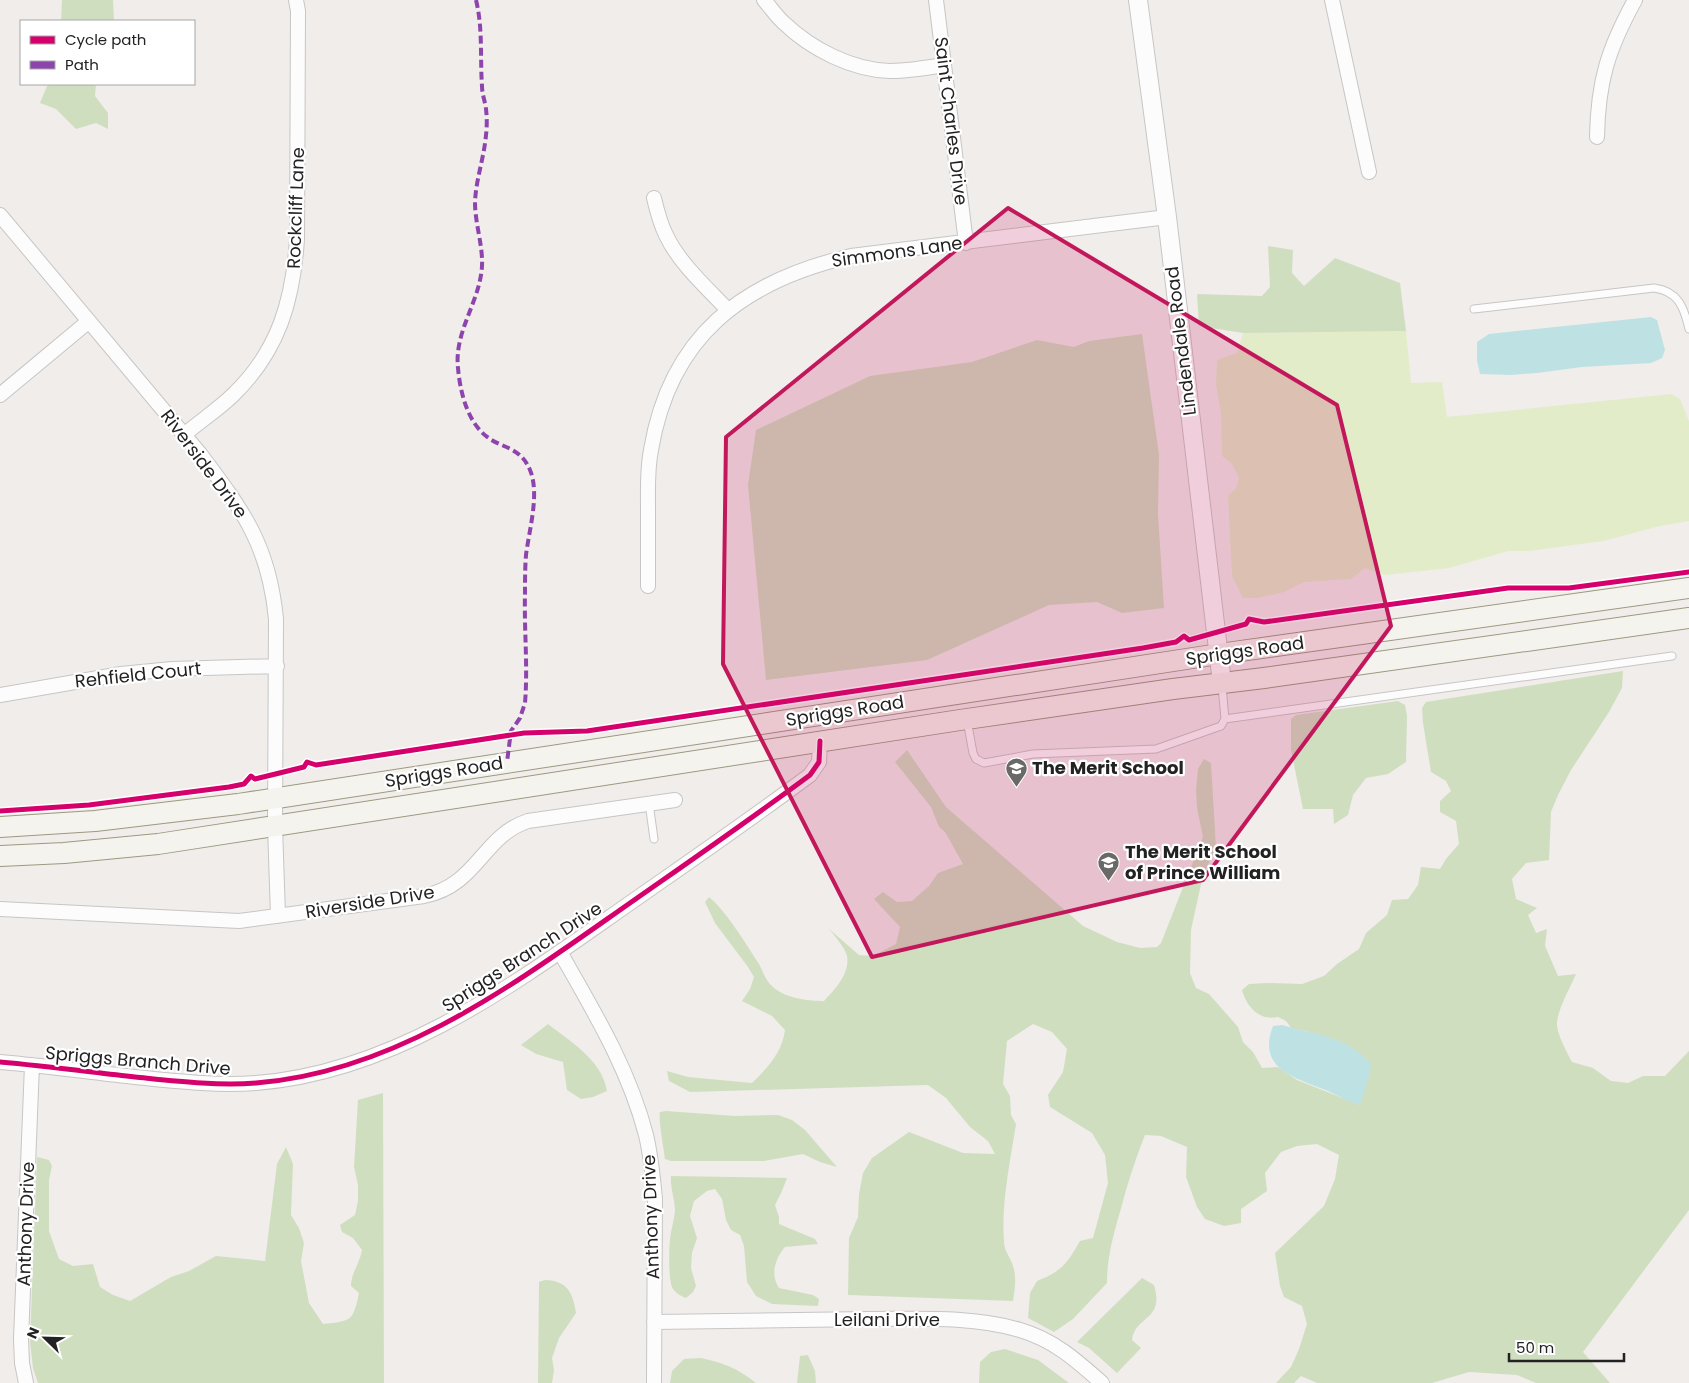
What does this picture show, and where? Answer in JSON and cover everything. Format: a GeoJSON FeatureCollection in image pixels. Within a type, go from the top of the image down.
{"type":"FeatureCollection","features":[{"type":"Feature","properties":{"kind":"main road","name":"Spriggs Road"},"geometry":{"type":"LineString","coordinates":[[0,827],[95,821],[238,804],[1218,654],[1689,588]]}},
{"type":"Feature","properties":{"kind":"main road","name":"Spriggs Road"},"geometry":{"type":"LineString","coordinates":[[0,856],[64,853],[158,844],[967,719],[1689,618]]}},
{"type":"Feature","properties":{"kind":"street","name":"Rockcliff Lane"},"geometry":{"type":"LineString","coordinates":[[184,435],[233,396],[251,377],[266,355],[278,332],[288,303],[295,272],[297,240],[298,11],[296,0]]}},
{"type":"Feature","properties":{"kind":"street"},"geometry":{"type":"LineString","coordinates":[[764,0],[782,22],[796,34],[816,48],[841,60],[866,68],[889,71],[913,70],[943,65]]}},
{"type":"Feature","properties":{"kind":"street","name":"Saint Charles Drive"},"geometry":{"type":"LineString","coordinates":[[936,0],[966,243]]}},
{"type":"Feature","properties":{"kind":"street","name":"Lindendale Road"},"geometry":{"type":"LineString","coordinates":[[1138,0],[1167,217],[1222,683]]}},
{"type":"Feature","properties":{"kind":"street"},"geometry":{"type":"LineString","coordinates":[[1332,0],[1369,172]]}},
{"type":"Feature","properties":{"kind":"street"},"geometry":{"type":"LineString","coordinates":[[1597,137],[1602,78],[1616,37],[1635,0]]}},
{"type":"Feature","properties":{"kind":"street"},"geometry":{"type":"LineString","coordinates":[[654,198],[659,219],[676,253],[728,310]]}},
{"type":"Feature","properties":{"kind":"street","name":"Riverside Drive"},"geometry":{"type":"LineString","coordinates":[[0,215],[184,435],[228,491],[257,538],[267,564],[274,597],[277,666],[275,826],[278,916]]}},
{"type":"Feature","properties":{"kind":"street","name":"Simmons Lane"},"geometry":{"type":"LineString","coordinates":[[648,586],[648,472],[657,420],[666,393],[678,369],[693,346],[711,325],[728,310],[785,276],[820,263],[851,256],[1167,217]]}},
{"type":"Feature","properties":{"kind":"street"},"geometry":{"type":"LineString","coordinates":[[0,395],[89,321]]}},
{"type":"Feature","properties":{"kind":"street","name":"Rehfield Court"},"geometry":{"type":"LineString","coordinates":[[0,695],[121,674],[222,667],[277,666]]}},
{"type":"Feature","properties":{"kind":"street","name":"Spriggs Branch Drive"},"geometry":{"type":"LineString","coordinates":[[0,1062],[215,1084],[255,1083],[292,1079],[328,1071],[400,1045],[486,1000],[560,952],[754,816],[810,775],[819,762],[820,741]]}},
{"type":"Feature","properties":{"kind":"street","name":"Riverside Drive"},"geometry":{"type":"LineString","coordinates":[[0,909],[239,922],[433,894],[446,889],[462,879],[497,840],[510,828],[519,824],[528,821],[674,800]]}},
{"type":"Feature","properties":{"kind":"street","name":"Anthony Drive"},"geometry":{"type":"LineString","coordinates":[[560,952],[622,1066],[638,1106],[646,1135],[653,1171],[654,1199],[654,1383]]}},
{"type":"Feature","properties":{"kind":"street","name":"Anthony Drive"},"geometry":{"type":"LineString","coordinates":[[26,1383],[22,1363],[21,1340],[32,1065]]}},
{"type":"Feature","properties":{"kind":"street","name":"Leilani Drive"},"geometry":{"type":"LineString","coordinates":[[654,1322],[911,1319],[985,1323],[1021,1330],[1057,1345],[1102,1383]]}},
{"type":"Feature","properties":{"kind":"lane"},"geometry":{"type":"LineString","coordinates":[[1474,309],[1654,288],[1669,292],[1676,298],[1683,308],[1689,329]]}},
{"type":"Feature","properties":{"kind":"lane"},"geometry":{"type":"LineString","coordinates":[[1225,718],[1672,656]]}},
{"type":"Feature","properties":{"kind":"lane"},"geometry":{"type":"LineString","coordinates":[[967,719],[973,753],[976,759],[984,763],[1033,754],[1156,749],[1221,726],[1225,718],[1222,683]]}},
{"type":"Feature","properties":{"kind":"lane"},"geometry":{"type":"LineString","coordinates":[[649,803],[654,839]]}},
{"type":"Feature","properties":{"kind":"highlighted area"},"geometry":{"type":"Polygon","coordinates":[[[1008,208],[1337,405],[1391,626],[1203,880],[872,957],[723,664],[726,437],[1008,208]]]}},
{"type":"Feature","properties":{"kind":"green space"},"geometry":{"type":"Polygon","coordinates":[[[62,0],[113,0],[114,20],[61,20],[62,0]]]}},
{"type":"Feature","properties":{"kind":"green space"},"geometry":{"type":"Polygon","coordinates":[[[96,85],[95,96],[108,113],[108,129],[96,123],[76,129],[56,109],[40,103],[47,86],[96,85]]]}},
{"type":"Feature","properties":{"kind":"green space"},"geometry":{"type":"Polygon","coordinates":[[[1268,246],[1293,250],[1292,273],[1304,286],[1335,258],[1400,283],[1406,331],[1243,333],[1199,326],[1197,294],[1262,296],[1270,287],[1268,246]]]}},
{"type":"Feature","properties":{"kind":"green space"},"geometry":{"type":"Polygon","coordinates":[[[1406,331],[1411,383],[1442,382],[1447,417],[1671,394],[1680,399],[1689,421],[1689,521],[1660,526],[1603,541],[1529,551],[1508,551],[1449,568],[1385,575],[1365,568],[1351,579],[1304,582],[1284,592],[1258,598],[1243,598],[1232,576],[1228,495],[1236,489],[1239,478],[1232,464],[1222,456],[1221,413],[1216,385],[1217,360],[1237,353],[1243,333],[1406,331]]]}},
{"type":"Feature","properties":{"kind":"green space"},"geometry":{"type":"Polygon","coordinates":[[[1142,334],[1159,455],[1158,514],[1164,608],[1122,613],[1097,602],[1049,605],[927,660],[766,680],[748,485],[756,430],[870,376],[972,362],[1037,340],[1074,347],[1089,341],[1142,334]]]}},
{"type":"Feature","properties":{"kind":"green space"},"geometry":{"type":"Polygon","coordinates":[[[1623,671],[1622,688],[1609,712],[1571,770],[1551,812],[1549,860],[1526,863],[1512,879],[1516,899],[1537,908],[1528,915],[1536,933],[1547,929],[1545,946],[1558,976],[1576,974],[1562,1004],[1557,1022],[1560,1037],[1572,1062],[1593,1068],[1611,1081],[1628,1083],[1643,1076],[1665,1076],[1689,1051],[1689,1210],[1583,1352],[1610,1383],[1536,1383],[1517,1375],[1469,1372],[1432,1383],[1317,1383],[1301,1376],[1294,1383],[1276,1383],[1291,1367],[1307,1324],[1302,1306],[1284,1297],[1280,1286],[1275,1253],[1324,1206],[1335,1179],[1339,1155],[1317,1144],[1297,1146],[1281,1152],[1265,1173],[1267,1191],[1241,1209],[1241,1223],[1224,1226],[1205,1219],[1197,1207],[1186,1177],[1187,1147],[1161,1136],[1145,1135],[1131,1173],[1115,1230],[1109,1256],[1107,1283],[1073,1319],[1054,1332],[1028,1318],[1030,1293],[1037,1281],[1063,1266],[1080,1241],[1093,1238],[1108,1183],[1105,1155],[1092,1133],[1050,1107],[1048,1095],[1063,1072],[1067,1049],[1052,1032],[1033,1024],[1007,1041],[1003,1084],[1010,1096],[1011,1115],[1016,1124],[1007,1183],[1003,1227],[1005,1247],[1015,1273],[1013,1301],[848,1295],[849,1238],[858,1217],[859,1194],[863,1173],[872,1158],[909,1132],[963,1153],[995,1154],[988,1141],[970,1127],[946,1098],[928,1085],[690,1092],[669,1081],[667,1071],[688,1077],[752,1083],[777,1053],[785,1030],[772,1016],[742,1001],[750,989],[754,977],[715,923],[705,902],[709,897],[723,911],[736,929],[767,980],[775,989],[795,998],[824,1001],[841,981],[847,963],[847,956],[840,942],[829,929],[859,955],[873,956],[896,944],[900,927],[874,899],[883,892],[897,902],[912,901],[929,886],[938,873],[963,864],[945,832],[939,827],[931,807],[895,762],[907,750],[946,807],[1083,926],[1117,942],[1140,948],[1157,947],[1161,943],[1203,837],[1197,808],[1196,790],[1198,769],[1204,759],[1211,763],[1216,848],[1203,875],[1191,930],[1190,973],[1196,988],[1209,994],[1238,1027],[1243,1042],[1253,1052],[1262,1068],[1278,1067],[1297,1080],[1360,1105],[1309,1032],[1291,1028],[1286,1021],[1278,1017],[1265,1017],[1255,1012],[1247,1002],[1242,990],[1249,984],[1302,984],[1324,976],[1337,964],[1359,949],[1366,933],[1387,915],[1392,900],[1408,899],[1418,885],[1421,867],[1440,869],[1459,844],[1456,821],[1440,812],[1440,801],[1451,791],[1446,781],[1431,772],[1423,723],[1422,708],[1426,702],[1623,671]]]}},
{"type":"Feature","properties":{"kind":"green space"},"geometry":{"type":"Polygon","coordinates":[[[1398,701],[1405,705],[1407,716],[1406,762],[1388,774],[1366,778],[1353,795],[1348,815],[1334,824],[1333,809],[1303,809],[1291,750],[1291,719],[1296,715],[1398,701]]]}},
{"type":"Feature","properties":{"kind":"green space"},"geometry":{"type":"Polygon","coordinates":[[[548,1024],[592,1061],[604,1080],[607,1091],[593,1097],[581,1099],[567,1090],[563,1062],[536,1054],[521,1045],[548,1024]]]}},
{"type":"Feature","properties":{"kind":"green space"},"geometry":{"type":"Polygon","coordinates":[[[383,1093],[384,1383],[38,1383],[33,1368],[30,1342],[37,1157],[49,1160],[52,1166],[49,1180],[49,1231],[59,1259],[73,1266],[93,1264],[100,1287],[113,1295],[130,1301],[171,1277],[189,1271],[216,1256],[265,1261],[277,1164],[286,1147],[293,1164],[291,1215],[299,1228],[304,1243],[301,1261],[309,1303],[323,1324],[340,1322],[350,1318],[353,1314],[359,1293],[351,1286],[352,1277],[362,1250],[353,1238],[342,1232],[340,1225],[355,1215],[358,1201],[358,1185],[354,1167],[358,1100],[383,1093]]]}},
{"type":"Feature","properties":{"kind":"green space"},"geometry":{"type":"Polygon","coordinates":[[[660,1112],[735,1116],[778,1115],[792,1120],[805,1130],[837,1167],[803,1154],[764,1161],[671,1161],[665,1159],[660,1121],[660,1112]]]}},
{"type":"Feature","properties":{"kind":"green space"},"geometry":{"type":"Polygon","coordinates":[[[671,1176],[787,1178],[775,1205],[779,1224],[815,1239],[818,1244],[785,1247],[776,1262],[774,1272],[776,1283],[779,1288],[813,1295],[819,1299],[818,1306],[772,1304],[756,1296],[747,1282],[744,1246],[740,1235],[731,1230],[726,1220],[722,1199],[715,1189],[707,1191],[694,1201],[690,1216],[697,1238],[692,1253],[691,1268],[696,1286],[693,1292],[686,1298],[676,1292],[671,1285],[669,1265],[670,1239],[675,1211],[671,1176]]]}},
{"type":"Feature","properties":{"kind":"green space"},"geometry":{"type":"Polygon","coordinates":[[[1142,1278],[1154,1285],[1156,1305],[1153,1312],[1134,1332],[1132,1340],[1141,1348],[1117,1373],[1089,1348],[1077,1342],[1142,1278]]]}},
{"type":"Feature","properties":{"kind":"green space"},"geometry":{"type":"Polygon","coordinates":[[[545,1280],[559,1283],[568,1289],[573,1299],[576,1313],[559,1338],[552,1358],[554,1370],[552,1383],[538,1383],[539,1282],[545,1280]]]}},
{"type":"Feature","properties":{"kind":"green space"},"geometry":{"type":"Polygon","coordinates":[[[1005,1349],[1038,1360],[1069,1383],[979,1383],[980,1362],[991,1352],[1005,1349]]]}},
{"type":"Feature","properties":{"kind":"green space"},"geometry":{"type":"Polygon","coordinates":[[[808,1355],[815,1371],[816,1383],[797,1383],[800,1356],[808,1355]]]}},
{"type":"Feature","properties":{"kind":"green space"},"geometry":{"type":"Polygon","coordinates":[[[701,1358],[730,1367],[743,1373],[756,1383],[670,1383],[672,1371],[684,1359],[701,1358]]]}},
{"type":"Feature","properties":{"kind":"water"},"geometry":{"type":"Polygon","coordinates":[[[1651,317],[1657,320],[1665,350],[1662,358],[1651,363],[1582,367],[1511,375],[1480,374],[1477,360],[1477,342],[1489,334],[1651,317]]]}},
{"type":"Feature","properties":{"kind":"water"},"geometry":{"type":"Polygon","coordinates":[[[1282,1025],[1319,1034],[1341,1042],[1362,1055],[1371,1064],[1360,1105],[1304,1082],[1282,1070],[1270,1053],[1269,1041],[1273,1026],[1282,1025]]]}},
{"type":"Feature","properties":{"kind":"marked path"},"geometry":{"type":"LineString","coordinates":[[476,0],[480,32],[482,89],[487,119],[485,144],[475,202],[482,266],[477,292],[460,342],[458,354],[459,377],[469,414],[479,430],[492,440],[521,456],[530,470],[534,490],[533,512],[525,565],[525,703],[520,718],[511,731],[507,762]]}},
{"type":"Feature","properties":{"kind":"cycle path"},"geometry":{"type":"LineString","coordinates":[[0,811],[89,805],[229,787],[244,784],[251,776],[255,779],[304,767],[307,762],[316,765],[524,733],[587,731],[1143,648],[1176,642],[1184,636],[1189,640],[1246,624],[1249,619],[1264,622],[1508,588],[1569,588],[1689,572]]}},
{"type":"Feature","properties":{"kind":"cycle path"},"geometry":{"type":"LineString","coordinates":[[0,1062],[196,1083],[256,1083],[308,1075],[358,1061],[407,1042],[454,1018],[544,963],[743,824],[810,775],[819,762],[820,741]]}},
{"type":"Feature","properties":{"kind":"place","name":"The Merit School"},"geometry":{"type":"Point","coordinates":[1016,787]}},
{"type":"Feature","properties":{"kind":"place","name":"The Merit School of Prince William"},"geometry":{"type":"Point","coordinates":[1109,881]}}]}
